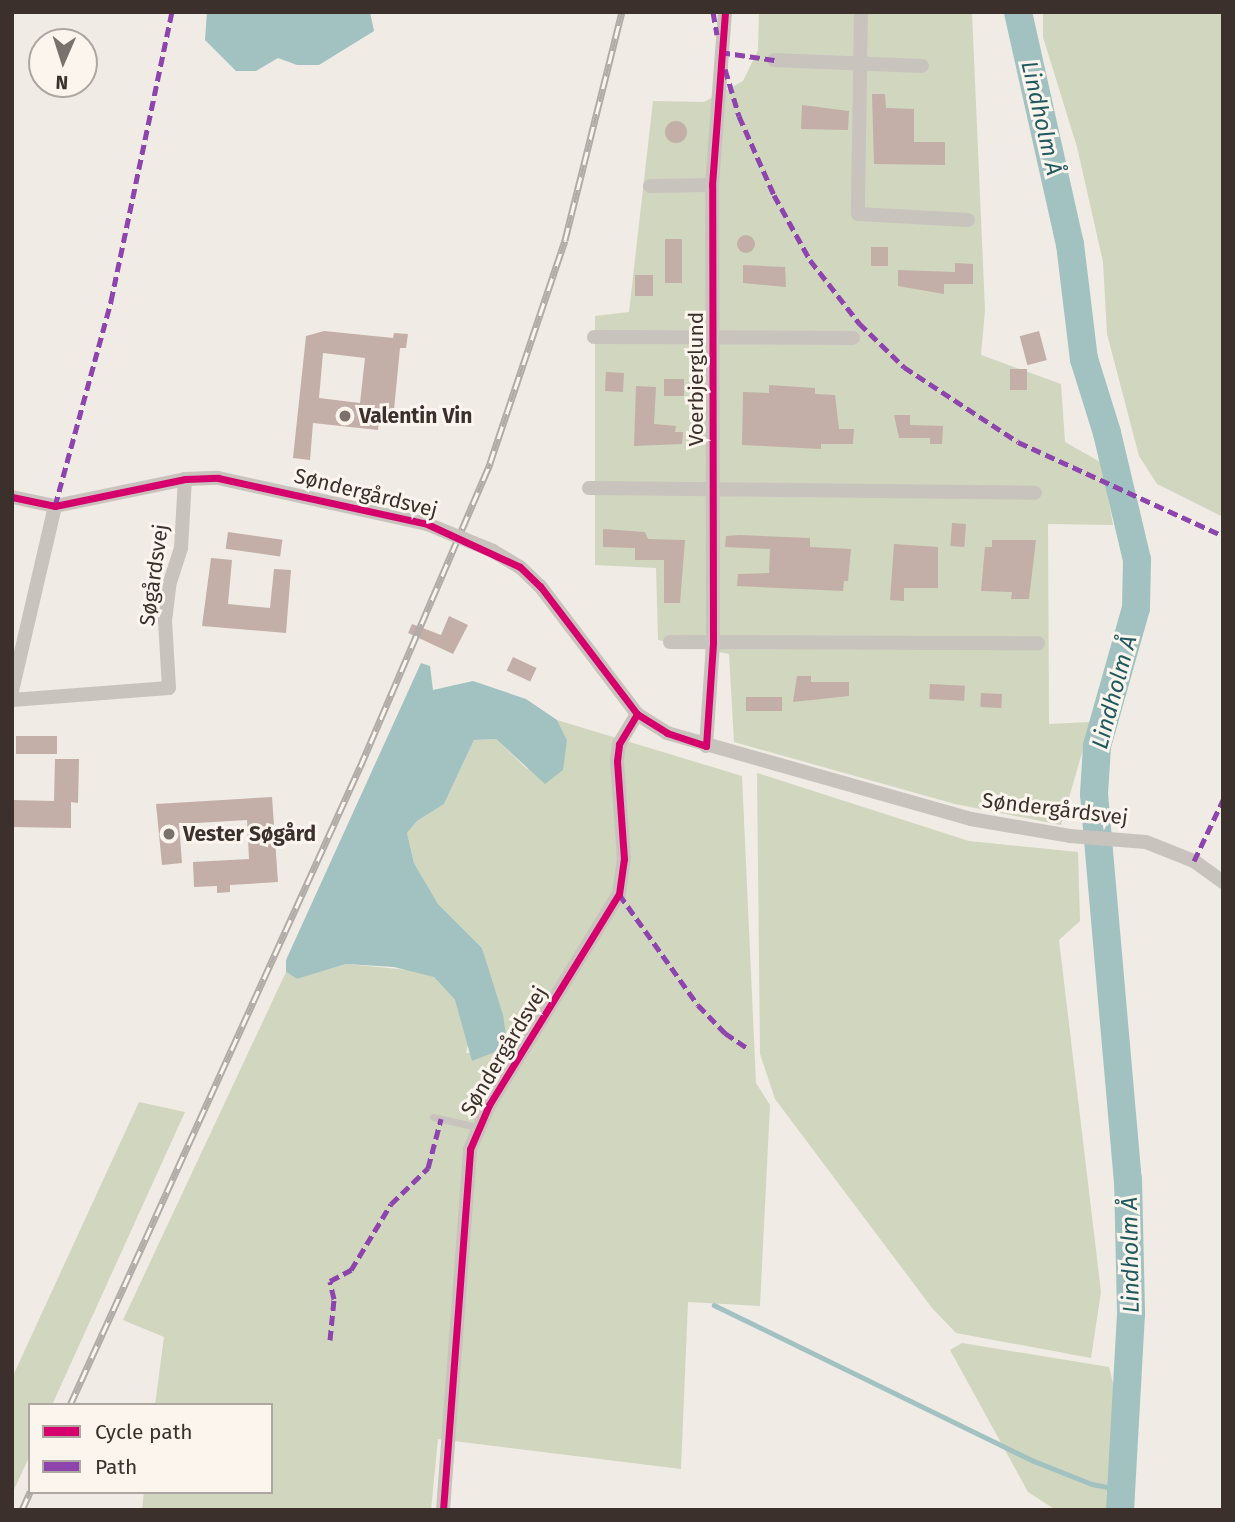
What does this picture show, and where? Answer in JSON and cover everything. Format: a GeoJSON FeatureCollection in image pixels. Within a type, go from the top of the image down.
{"type":"FeatureCollection","features":[{"type":"Feature","properties":{"kind":"street","name":"Voerbjerglund"},"geometry":{"type":"LineString","coordinates":[[706,746],[713,642],[712,185],[725,12]]}},
{"type":"Feature","properties":{"kind":"street"},"geometry":{"type":"LineString","coordinates":[[861,12],[858,214],[968,220]]}},
{"type":"Feature","properties":{"kind":"street"},"geometry":{"type":"LineString","coordinates":[[774,60],[922,66]]}},
{"type":"Feature","properties":{"kind":"street"},"geometry":{"type":"LineString","coordinates":[[650,186],[712,185]]}},
{"type":"Feature","properties":{"kind":"street","name":"Voerbjerglund"},"geometry":{"type":"LineString","coordinates":[[594,337],[853,338]]}},
{"type":"Feature","properties":{"kind":"street","name":"Søndergårdsvej"},"geometry":{"type":"LineString","coordinates":[[12,496],[55,506],[185,478],[218,478],[427,524],[493,551],[520,567],[540,586],[637,714],[667,733],[897,801],[1070,836],[1118,838],[1170,849],[1223,882]]}},
{"type":"Feature","properties":{"kind":"street","name":"Søgårdsvej"},"geometry":{"type":"LineString","coordinates":[[12,700],[169,688],[166,621],[170,582],[181,548],[185,478]]}},
{"type":"Feature","properties":{"kind":"street"},"geometry":{"type":"LineString","coordinates":[[589,488],[1035,493]]}},
{"type":"Feature","properties":{"kind":"street"},"geometry":{"type":"LineString","coordinates":[[12,691],[55,506]]}},
{"type":"Feature","properties":{"kind":"street"},"geometry":{"type":"LineString","coordinates":[[670,642],[1038,643]]}},
{"type":"Feature","properties":{"kind":"street","name":"Søndergårdsvej"},"geometry":{"type":"LineString","coordinates":[[443,1510],[470,1149],[477,1127],[619,894],[624,859],[617,761],[620,744],[637,714]]}},
{"type":"Feature","properties":{"kind":"lane"},"geometry":{"type":"LineString","coordinates":[[433,1117],[477,1127]]}},
{"type":"Feature","properties":{"kind":"green space"},"geometry":{"type":"Polygon","coordinates":[[[759,12],[972,12],[985,310],[981,355],[1061,384],[1065,442],[1102,463],[1113,525],[1048,524],[1049,724],[1091,722],[1061,825],[955,804],[734,742],[729,654],[658,640],[656,568],[595,565],[595,316],[629,312],[653,101],[704,102],[743,81],[758,50],[759,12]]]}},
{"type":"Feature","properties":{"kind":"green space"},"geometry":{"type":"Polygon","coordinates":[[[1043,12],[1223,12],[1223,517],[1157,484],[1139,456],[1107,334],[1103,262],[1077,147],[1043,37],[1043,12]]]}},
{"type":"Feature","properties":{"kind":"green space"},"geometry":{"type":"Polygon","coordinates":[[[557,720],[742,776],[756,1083],[770,1105],[760,1306],[688,1302],[681,1469],[438,1439],[431,1510],[142,1510],[144,1494],[273,1494],[273,1403],[155,1403],[164,1337],[123,1320],[286,972],[297,979],[346,964],[420,971],[434,977],[455,1000],[469,1040],[466,1053],[495,1052],[506,1035],[482,948],[438,904],[414,863],[407,833],[417,821],[444,804],[474,740],[496,739],[527,769],[567,740],[557,720]]]}},
{"type":"Feature","properties":{"kind":"green space"},"geometry":{"type":"Polygon","coordinates":[[[757,773],[969,841],[1078,852],[1080,921],[1059,940],[1101,1292],[1091,1358],[956,1333],[932,1308],[775,1099],[760,1054],[757,773]]]}},
{"type":"Feature","properties":{"kind":"green space"},"geometry":{"type":"Polygon","coordinates":[[[139,1102],[185,1112],[53,1403],[28,1403],[28,1459],[12,1494],[12,1378],[139,1102]]]}},
{"type":"Feature","properties":{"kind":"green space"},"geometry":{"type":"Polygon","coordinates":[[[962,1343],[1109,1367],[1118,1403],[1110,1510],[1056,1510],[1028,1492],[950,1350],[962,1343]]]}},
{"type":"Feature","properties":{"kind":"water"},"geometry":{"type":"Polygon","coordinates":[[[207,12],[370,12],[374,31],[319,65],[297,65],[278,58],[256,71],[236,71],[205,40],[207,12]]]}},
{"type":"Feature","properties":{"kind":"water"},"geometry":{"type":"Polygon","coordinates":[[[421,663],[430,666],[433,690],[473,681],[526,699],[557,720],[567,740],[563,770],[545,784],[496,739],[474,740],[444,804],[417,821],[407,833],[414,863],[438,904],[482,948],[503,1015],[506,1035],[495,1052],[472,1061],[455,1000],[434,977],[394,967],[346,964],[297,979],[286,972],[286,960],[421,663]]]}},
{"type":"Feature","properties":{"kind":"building"},"geometry":{"type":"Polygon","coordinates":[[[872,94],[885,94],[886,108],[914,109],[914,142],[945,142],[945,165],[874,164],[872,94]]]}},
{"type":"Feature","properties":{"kind":"building"},"geometry":{"type":"Polygon","coordinates":[[[802,105],[849,111],[848,130],[801,129],[802,105]]]}},
{"type":"Feature","properties":{"kind":"building"},"geometry":{"type":"Polygon","coordinates":[[[676,121],[684,124],[687,132],[684,140],[676,143],[668,140],[665,132],[668,124],[676,121]]]}},
{"type":"Feature","properties":{"kind":"building"},"geometry":{"type":"Polygon","coordinates":[[[746,235],[754,240],[755,244],[750,252],[746,253],[738,248],[737,244],[742,236],[746,235]]]}},
{"type":"Feature","properties":{"kind":"building"},"geometry":{"type":"Polygon","coordinates":[[[665,239],[682,239],[682,283],[665,283],[665,239]]]}},
{"type":"Feature","properties":{"kind":"building"},"geometry":{"type":"Polygon","coordinates":[[[871,247],[888,247],[888,266],[871,266],[871,247]]]}},
{"type":"Feature","properties":{"kind":"building"},"geometry":{"type":"Polygon","coordinates":[[[955,263],[973,264],[973,284],[944,284],[944,294],[898,286],[898,270],[955,272],[955,263]]]}},
{"type":"Feature","properties":{"kind":"building"},"geometry":{"type":"Polygon","coordinates":[[[743,265],[785,267],[786,287],[743,283],[743,265]]]}},
{"type":"Feature","properties":{"kind":"building"},"geometry":{"type":"Polygon","coordinates":[[[635,275],[653,275],[653,296],[635,296],[635,275]]]}},
{"type":"Feature","properties":{"kind":"building"},"geometry":{"type":"Polygon","coordinates":[[[324,331],[393,338],[394,333],[408,334],[406,348],[400,348],[393,420],[379,419],[378,430],[313,423],[310,460],[293,458],[306,336],[324,331]],[[323,353],[319,398],[360,403],[365,358],[323,353]]]}},
{"type":"Feature","properties":{"kind":"building"},"geometry":{"type":"Polygon","coordinates":[[[1039,331],[1047,360],[1027,365],[1020,336],[1039,331]]]}},
{"type":"Feature","properties":{"kind":"building"},"geometry":{"type":"Polygon","coordinates":[[[1010,369],[1027,369],[1027,390],[1010,390],[1010,369]]]}},
{"type":"Feature","properties":{"kind":"building"},"geometry":{"type":"Polygon","coordinates":[[[606,372],[624,373],[623,392],[605,391],[606,372]]]}},
{"type":"Feature","properties":{"kind":"building"},"geometry":{"type":"Polygon","coordinates":[[[664,379],[684,379],[684,396],[664,396],[664,379]]]}},
{"type":"Feature","properties":{"kind":"building"},"geometry":{"type":"Polygon","coordinates":[[[769,385],[815,388],[815,394],[835,395],[839,429],[854,429],[853,444],[821,444],[821,449],[742,445],[743,392],[769,393],[769,385]]]}},
{"type":"Feature","properties":{"kind":"building"},"geometry":{"type":"Polygon","coordinates":[[[636,386],[656,387],[654,424],[676,426],[675,432],[683,432],[682,444],[634,446],[636,386]]]}},
{"type":"Feature","properties":{"kind":"building"},"geometry":{"type":"Polygon","coordinates":[[[894,415],[910,415],[910,425],[943,426],[942,444],[930,444],[930,438],[899,438],[894,415]]]}},
{"type":"Feature","properties":{"kind":"building"},"geometry":{"type":"Polygon","coordinates":[[[952,523],[966,524],[964,547],[950,546],[952,523]]]}},
{"type":"Feature","properties":{"kind":"building"},"geometry":{"type":"Polygon","coordinates":[[[603,529],[645,532],[648,539],[685,540],[680,603],[664,603],[664,560],[635,560],[635,548],[603,547],[603,529]]]}},
{"type":"Feature","properties":{"kind":"building"},"geometry":{"type":"Polygon","coordinates":[[[228,532],[282,540],[280,556],[226,549],[228,532]]]}},
{"type":"Feature","properties":{"kind":"building"},"geometry":{"type":"Polygon","coordinates":[[[726,536],[810,538],[810,547],[851,549],[848,581],[844,581],[843,591],[737,586],[738,574],[769,573],[770,549],[725,547],[726,536]]]}},
{"type":"Feature","properties":{"kind":"building"},"geometry":{"type":"Polygon","coordinates":[[[992,540],[1036,540],[1029,599],[1011,599],[1012,592],[981,591],[985,547],[992,547],[992,540]]]}},
{"type":"Feature","properties":{"kind":"building"},"geometry":{"type":"Polygon","coordinates":[[[894,544],[938,547],[938,588],[904,588],[904,601],[890,600],[894,544]]]}},
{"type":"Feature","properties":{"kind":"building"},"geometry":{"type":"Polygon","coordinates":[[[211,558],[232,560],[228,604],[270,608],[274,569],[291,570],[286,633],[202,626],[211,558]]]}},
{"type":"Feature","properties":{"kind":"building"},"geometry":{"type":"Polygon","coordinates":[[[449,616],[468,625],[453,654],[408,633],[412,624],[441,635],[449,616]]]}},
{"type":"Feature","properties":{"kind":"building"},"geometry":{"type":"Polygon","coordinates":[[[513,657],[537,668],[530,682],[507,671],[513,657]]]}},
{"type":"Feature","properties":{"kind":"building"},"geometry":{"type":"Polygon","coordinates":[[[797,676],[811,676],[811,682],[849,682],[849,696],[793,702],[797,676]]]}},
{"type":"Feature","properties":{"kind":"building"},"geometry":{"type":"Polygon","coordinates":[[[930,684],[965,686],[964,701],[929,699],[930,684]]]}},
{"type":"Feature","properties":{"kind":"building"},"geometry":{"type":"Polygon","coordinates":[[[981,693],[1002,694],[1001,708],[980,707],[981,693]]]}},
{"type":"Feature","properties":{"kind":"building"},"geometry":{"type":"Polygon","coordinates":[[[746,697],[782,697],[782,711],[746,711],[746,697]]]}},
{"type":"Feature","properties":{"kind":"building"},"geometry":{"type":"Polygon","coordinates":[[[16,736],[57,736],[57,754],[16,754],[16,736]]]}},
{"type":"Feature","properties":{"kind":"building"},"geometry":{"type":"Polygon","coordinates":[[[55,759],[79,759],[78,803],[71,802],[71,828],[12,827],[12,800],[54,801],[55,759]]]}},
{"type":"Feature","properties":{"kind":"building"},"geometry":{"type":"Polygon","coordinates":[[[272,797],[278,882],[230,885],[230,892],[217,893],[217,886],[194,887],[193,862],[249,859],[247,820],[179,824],[182,863],[162,865],[156,804],[272,797]]]}},
{"type":"Feature","properties":{"kind":"waterway","name":"Lindholm Å"},"geometry":{"type":"LineString","coordinates":[[1018,12],[1070,244],[1084,359],[1107,433],[1137,560],[1136,608],[1097,746],[1094,794],[1128,1179],[1131,1314],[1120,1510]]}},
{"type":"Feature","properties":{"kind":"waterway"},"geometry":{"type":"LineString","coordinates":[[714,1305],[1034,1461],[1092,1484],[1122,1490]]}},
{"type":"Feature","properties":{"kind":"railway"},"geometry":{"type":"LineString","coordinates":[[71,1403],[360,767],[490,463],[565,240],[622,12]]}},
{"type":"Feature","properties":{"kind":"railway"},"geometry":{"type":"LineString","coordinates":[[22,1510],[29,1494]]}},
{"type":"Feature","properties":{"kind":"marked path"},"geometry":{"type":"LineString","coordinates":[[55,506],[111,301],[172,12]]}},
{"type":"Feature","properties":{"kind":"marked path"},"geometry":{"type":"LineString","coordinates":[[713,12],[717,35]]}},
{"type":"Feature","properties":{"kind":"marked path"},"geometry":{"type":"LineString","coordinates":[[720,52],[774,60]]}},
{"type":"Feature","properties":{"kind":"marked path"},"geometry":{"type":"LineString","coordinates":[[725,69],[739,116],[774,195],[810,260],[859,323],[904,367],[1018,442],[1223,536]]}},
{"type":"Feature","properties":{"kind":"marked path"},"geometry":{"type":"LineString","coordinates":[[1194,861],[1223,800]]}},
{"type":"Feature","properties":{"kind":"marked path"},"geometry":{"type":"LineString","coordinates":[[619,894],[698,1005],[725,1033],[749,1049]]}},
{"type":"Feature","properties":{"kind":"marked path"},"geometry":{"type":"LineString","coordinates":[[330,1340],[334,1299],[330,1281],[351,1270],[391,1204],[428,1168],[441,1119]]}},
{"type":"Feature","properties":{"kind":"cycle path"},"geometry":{"type":"LineString","coordinates":[[12,497],[55,506],[185,479],[218,478],[427,524],[520,567],[540,586],[637,714],[667,733],[706,746],[713,642],[712,185],[725,12]]}},
{"type":"Feature","properties":{"kind":"cycle path"},"geometry":{"type":"LineString","coordinates":[[443,1510],[470,1149],[489,1105],[619,894],[624,859],[617,761],[619,744],[637,714]]}},
{"type":"Feature","properties":{"kind":"place","name":"Valentin Vin"},"geometry":{"type":"Point","coordinates":[345,416]}},
{"type":"Feature","properties":{"kind":"place","name":"Vester Søgård"},"geometry":{"type":"Point","coordinates":[169,834]}}]}
